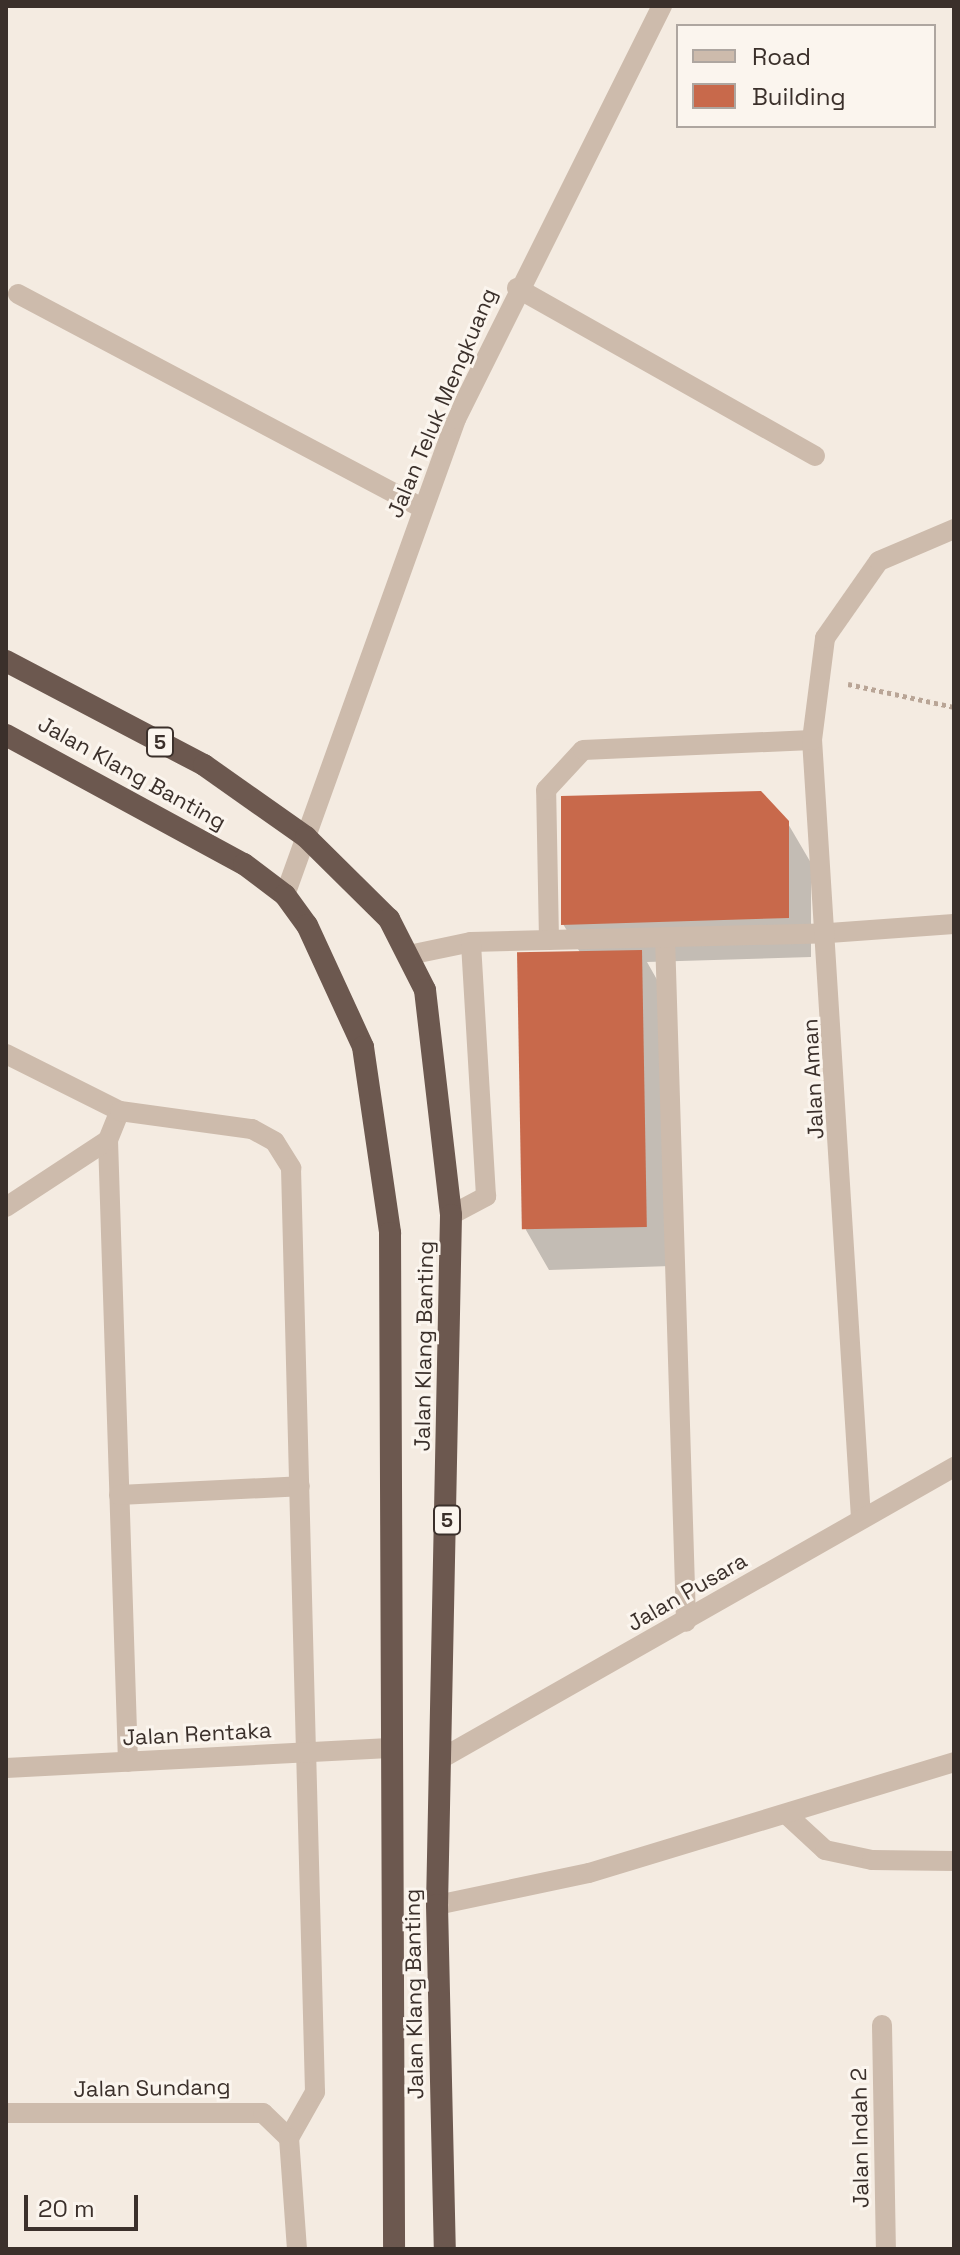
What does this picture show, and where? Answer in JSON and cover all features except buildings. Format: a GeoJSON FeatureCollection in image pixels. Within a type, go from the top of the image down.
{"type":"FeatureCollection","features":[{"type":"Feature","properties":{"kind":"highway","name":"Jalan Klang Banting"},"geometry":{"type":"LineString","coordinates":[[6,661],[204,765],[306,837],[364,888],[409,955],[432,1020],[451,1215],[444,1757],[437,1905],[445,2249]]}},
{"type":"Feature","properties":{"kind":"highway","name":"Jalan Klang Banting"},"geometry":{"type":"LineString","coordinates":[[6,735],[244,864],[285,895],[307,925],[363,1047],[390,1233],[389,1748],[394,2249]]}},
{"type":"Feature","properties":{"kind":"street","name":"Jalan Teluk Mengkuang"},"geometry":{"type":"LineString","coordinates":[[285,895],[421,507],[517,288],[662,6]]}},
{"type":"Feature","properties":{"kind":"street"},"geometry":{"type":"LineString","coordinates":[[517,288],[815,456]]}},
{"type":"Feature","properties":{"kind":"street"},"geometry":{"type":"LineString","coordinates":[[18,294],[421,507]]}},
{"type":"Feature","properties":{"kind":"street","name":"Jalan Aman"},"geometry":{"type":"LineString","coordinates":[[861,1518],[829,933],[812,740],[825,638],[879,561],[954,529]]}},
{"type":"Feature","properties":{"kind":"street"},"geometry":{"type":"LineString","coordinates":[[549,940],[546,790],[583,750],[812,740]]}},
{"type":"Feature","properties":{"kind":"street"},"geometry":{"type":"LineString","coordinates":[[409,955],[471,942],[829,933],[954,924]]}},
{"type":"Feature","properties":{"kind":"street"},"geometry":{"type":"LineString","coordinates":[[665,937],[686,1622]]}},
{"type":"Feature","properties":{"kind":"street"},"geometry":{"type":"LineString","coordinates":[[451,1215],[486,1196],[471,942]]}},
{"type":"Feature","properties":{"kind":"street"},"geometry":{"type":"LineString","coordinates":[[6,1054],[120,1111],[252,1129],[275,1142],[291,1168],[315,2092],[289,2138],[297,2249]]}},
{"type":"Feature","properties":{"kind":"street"},"geometry":{"type":"LineString","coordinates":[[120,1111],[108,1140],[128,1762]]}},
{"type":"Feature","properties":{"kind":"street"},"geometry":{"type":"LineString","coordinates":[[6,1207],[108,1140]]}},
{"type":"Feature","properties":{"kind":"street","name":"Jalan Pusara"},"geometry":{"type":"LineString","coordinates":[[444,1757],[954,1467]]}},
{"type":"Feature","properties":{"kind":"street"},"geometry":{"type":"LineString","coordinates":[[119,1495],[300,1486]]}},
{"type":"Feature","properties":{"kind":"street","name":"Jalan Rentaka"},"geometry":{"type":"LineString","coordinates":[[6,1768],[389,1748]]}},
{"type":"Feature","properties":{"kind":"street"},"geometry":{"type":"LineString","coordinates":[[437,1905],[589,1873],[954,1762]]}},
{"type":"Feature","properties":{"kind":"street"},"geometry":{"type":"LineString","coordinates":[[786,1814],[825,1850],[872,1860],[954,1861]]}},
{"type":"Feature","properties":{"kind":"street","name":"Jalan Indah 2"},"geometry":{"type":"LineString","coordinates":[[882,2025],[886,2249]]}},
{"type":"Feature","properties":{"kind":"street","name":"Jalan Sundang"},"geometry":{"type":"LineString","coordinates":[[6,2113],[219,2108],[263,2113],[289,2138]]}},
{"type":"Feature","properties":{"kind":"path"},"geometry":{"type":"LineString","coordinates":[[819,680],[954,707]]}}]}
